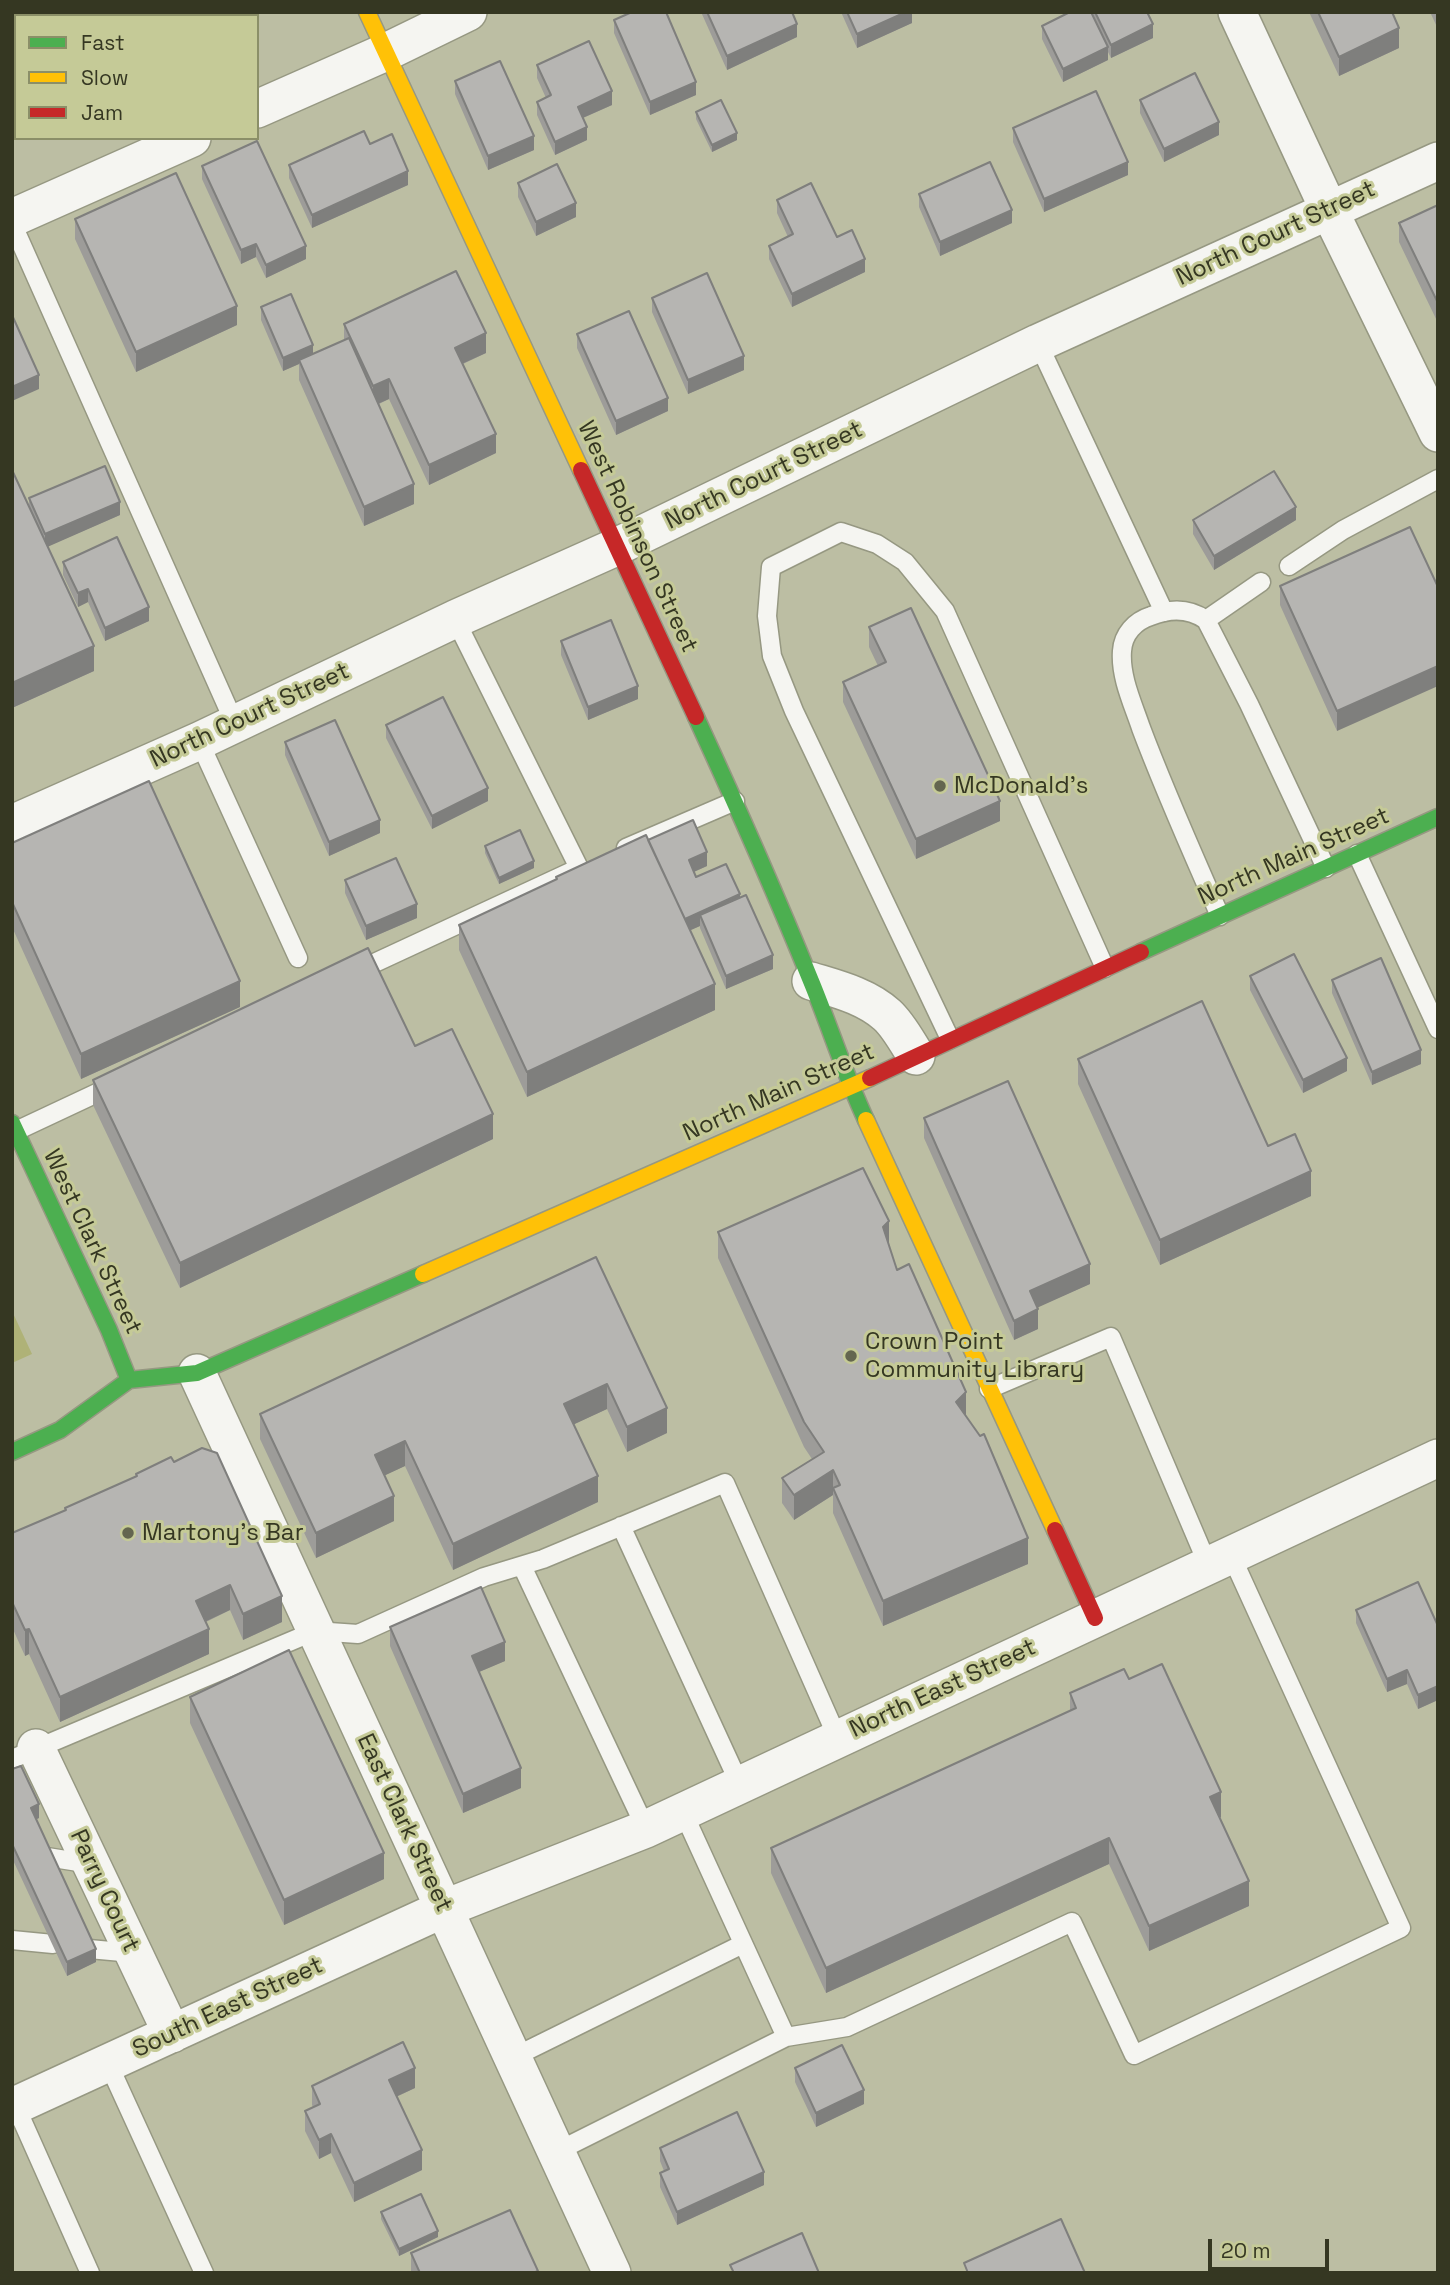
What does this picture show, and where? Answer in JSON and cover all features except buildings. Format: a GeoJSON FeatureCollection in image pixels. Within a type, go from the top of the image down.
{"type":"FeatureCollection","features":[{"type":"Feature","properties":{"kind":"main road","name":"West Robinson Street"},"geometry":{"type":"LineString","coordinates":[[367,12],[735,801],[811,981],[852,1087],[1095,1618]]}},
{"type":"Feature","properties":{"kind":"main road","name":"North Main Street"},"geometry":{"type":"LineString","coordinates":[[129,1380],[197,1373],[852,1087],[950,1039],[1326,867],[1432,824]]}},
{"type":"Feature","properties":{"kind":"main road","name":"West Clark Street"},"geometry":{"type":"LineString","coordinates":[[14,1127],[109,1330],[129,1380]]}},
{"type":"Feature","properties":{"kind":"main road"},"geometry":{"type":"LineString","coordinates":[[12,1452],[60,1430],[129,1380]]}},
{"type":"Feature","properties":{"kind":"street"},"geometry":{"type":"LineString","coordinates":[[259,108],[468,12]]}},
{"type":"Feature","properties":{"kind":"street"},"geometry":{"type":"LineString","coordinates":[[1237,12],[1329,210],[1438,433]]}},
{"type":"Feature","properties":{"kind":"street"},"geometry":{"type":"LineString","coordinates":[[12,218],[188,140]]}},
{"type":"Feature","properties":{"kind":"street","name":"North Court Street"},"geometry":{"type":"LineString","coordinates":[[12,824],[199,741],[455,619],[617,547],[1038,343],[1438,161]]}},
{"type":"Feature","properties":{"kind":"street"},"geometry":{"type":"LineString","coordinates":[[811,981],[856,995],[886,1014],[916,1056]]}},
{"type":"Feature","properties":{"kind":"street","name":"East Clark Street"},"geometry":{"type":"LineString","coordinates":[[197,1373],[612,2273]]}},
{"type":"Feature","properties":{"kind":"street","name":"North East Street"},"geometry":{"type":"LineString","coordinates":[[443,1909],[646,1829],[1438,1458]]}},
{"type":"Feature","properties":{"kind":"street","name":"Parry Court"},"geometry":{"type":"LineString","coordinates":[[24,1753],[91,1864],[172,2034]]}},
{"type":"Feature","properties":{"kind":"street","name":"South East Street"},"geometry":{"type":"LineString","coordinates":[[13,2104],[443,1909]]}},
{"type":"Feature","properties":{"kind":"lane"},"geometry":{"type":"LineString","coordinates":[[12,223],[235,724]]}},
{"type":"Feature","properties":{"kind":"lane"},"geometry":{"type":"LineString","coordinates":[[1038,343],[1164,611]]}},
{"type":"Feature","properties":{"kind":"lane"},"geometry":{"type":"LineString","coordinates":[[1289,566],[1343,530],[1438,479]]}},
{"type":"Feature","properties":{"kind":"lane"},"geometry":{"type":"LineString","coordinates":[[950,1039],[794,711],[772,656],[767,616],[771,567],[841,532],[877,544],[905,562],[945,611],[1105,968]]}},
{"type":"Feature","properties":{"kind":"lane"},"geometry":{"type":"LineString","coordinates":[[1206,620],[1261,582]]}},
{"type":"Feature","properties":{"kind":"lane"},"geometry":{"type":"LineString","coordinates":[[1220,916],[1159,776],[1122,668],[1122,648],[1135,624],[1148,616],[1181,610],[1195,612],[1206,620],[1250,704],[1326,867]]}},
{"type":"Feature","properties":{"kind":"lane"},"geometry":{"type":"LineString","coordinates":[[341,979],[585,866],[455,619]]}},
{"type":"Feature","properties":{"kind":"lane"},"geometry":{"type":"LineString","coordinates":[[199,741],[298,958]]}},
{"type":"Feature","properties":{"kind":"lane"},"geometry":{"type":"LineString","coordinates":[[615,853],[735,801]]}},
{"type":"Feature","properties":{"kind":"lane"},"geometry":{"type":"LineString","coordinates":[[1357,854],[1438,1029]]}},
{"type":"Feature","properties":{"kind":"lane"},"geometry":{"type":"LineString","coordinates":[[14,1127],[128,1078]]}},
{"type":"Feature","properties":{"kind":"lane"},"geometry":{"type":"LineString","coordinates":[[556,2152],[786,2037],[847,2027],[1072,1922],[1134,2055],[1401,1928],[1111,1337],[989,1389]]}},
{"type":"Feature","properties":{"kind":"lane"},"geometry":{"type":"LineString","coordinates":[[24,1753],[315,1631],[358,1634],[484,1577],[543,1559],[725,1483],[838,1739]]}},
{"type":"Feature","properties":{"kind":"lane"},"geometry":{"type":"LineString","coordinates":[[621,1526],[740,1785]]}},
{"type":"Feature","properties":{"kind":"lane"},"geometry":{"type":"LineString","coordinates":[[522,1566],[646,1829]]}},
{"type":"Feature","properties":{"kind":"lane"},"geometry":{"type":"LineString","coordinates":[[683,1812],[786,2037]]}},
{"type":"Feature","properties":{"kind":"lane"},"geometry":{"type":"LineString","coordinates":[[47,1857],[91,1864]]}},
{"type":"Feature","properties":{"kind":"lane"},"geometry":{"type":"LineString","coordinates":[[12,1940],[53,1944]]}},
{"type":"Feature","properties":{"kind":"lane"},"geometry":{"type":"LineString","coordinates":[[512,2058],[743,1944]]}},
{"type":"Feature","properties":{"kind":"lane"},"geometry":{"type":"LineString","coordinates":[[89,1948],[133,1953]]}},
{"type":"Feature","properties":{"kind":"lane"},"geometry":{"type":"LineString","coordinates":[[108,2063],[204,2273]]}},
{"type":"Feature","properties":{"kind":"lane"},"geometry":{"type":"LineString","coordinates":[[13,2104],[90,2273]]}},
{"type":"Feature","properties":{"kind":"green space"},"geometry":{"type":"Polygon","coordinates":[[[12,1311],[32,1354],[12,1363],[12,1311]]]}},
{"type":"Feature","properties":{"kind":"traffic: fast"},"geometry":{"type":"LineString","coordinates":[[696,717],[783,914],[866,1120]]}},
{"type":"Feature","properties":{"kind":"traffic: fast"},"geometry":{"type":"LineString","coordinates":[[1141,952],[1438,817]]}},
{"type":"Feature","properties":{"kind":"traffic: fast"},"geometry":{"type":"LineString","coordinates":[[12,1123],[109,1330],[129,1380],[60,1430],[12,1452]]}},
{"type":"Feature","properties":{"kind":"traffic: fast"},"geometry":{"type":"LineString","coordinates":[[129,1380],[197,1373],[423,1274]]}},
{"type":"Feature","properties":{"kind":"traffic: slow"},"geometry":{"type":"LineString","coordinates":[[367,12],[581,470]]}},
{"type":"Feature","properties":{"kind":"traffic: slow"},"geometry":{"type":"LineString","coordinates":[[423,1274],[870,1078]]}},
{"type":"Feature","properties":{"kind":"traffic: slow"},"geometry":{"type":"LineString","coordinates":[[866,1120],[1055,1530]]}},
{"type":"Feature","properties":{"kind":"traffic: jam"},"geometry":{"type":"LineString","coordinates":[[581,470],[696,717]]}},
{"type":"Feature","properties":{"kind":"traffic: jam"},"geometry":{"type":"LineString","coordinates":[[870,1078],[1141,952]]}},
{"type":"Feature","properties":{"kind":"traffic: jam"},"geometry":{"type":"LineString","coordinates":[[1055,1530],[1095,1618]]}},
{"type":"Feature","properties":{"kind":"place","name":"McDonald's"},"geometry":{"type":"Point","coordinates":[940,786]}},
{"type":"Feature","properties":{"kind":"place","name":"Crown Point Community Library"},"geometry":{"type":"Point","coordinates":[851,1356]}},
{"type":"Feature","properties":{"kind":"place","name":"Martony's Bar"},"geometry":{"type":"Point","coordinates":[128,1533]}}]}
